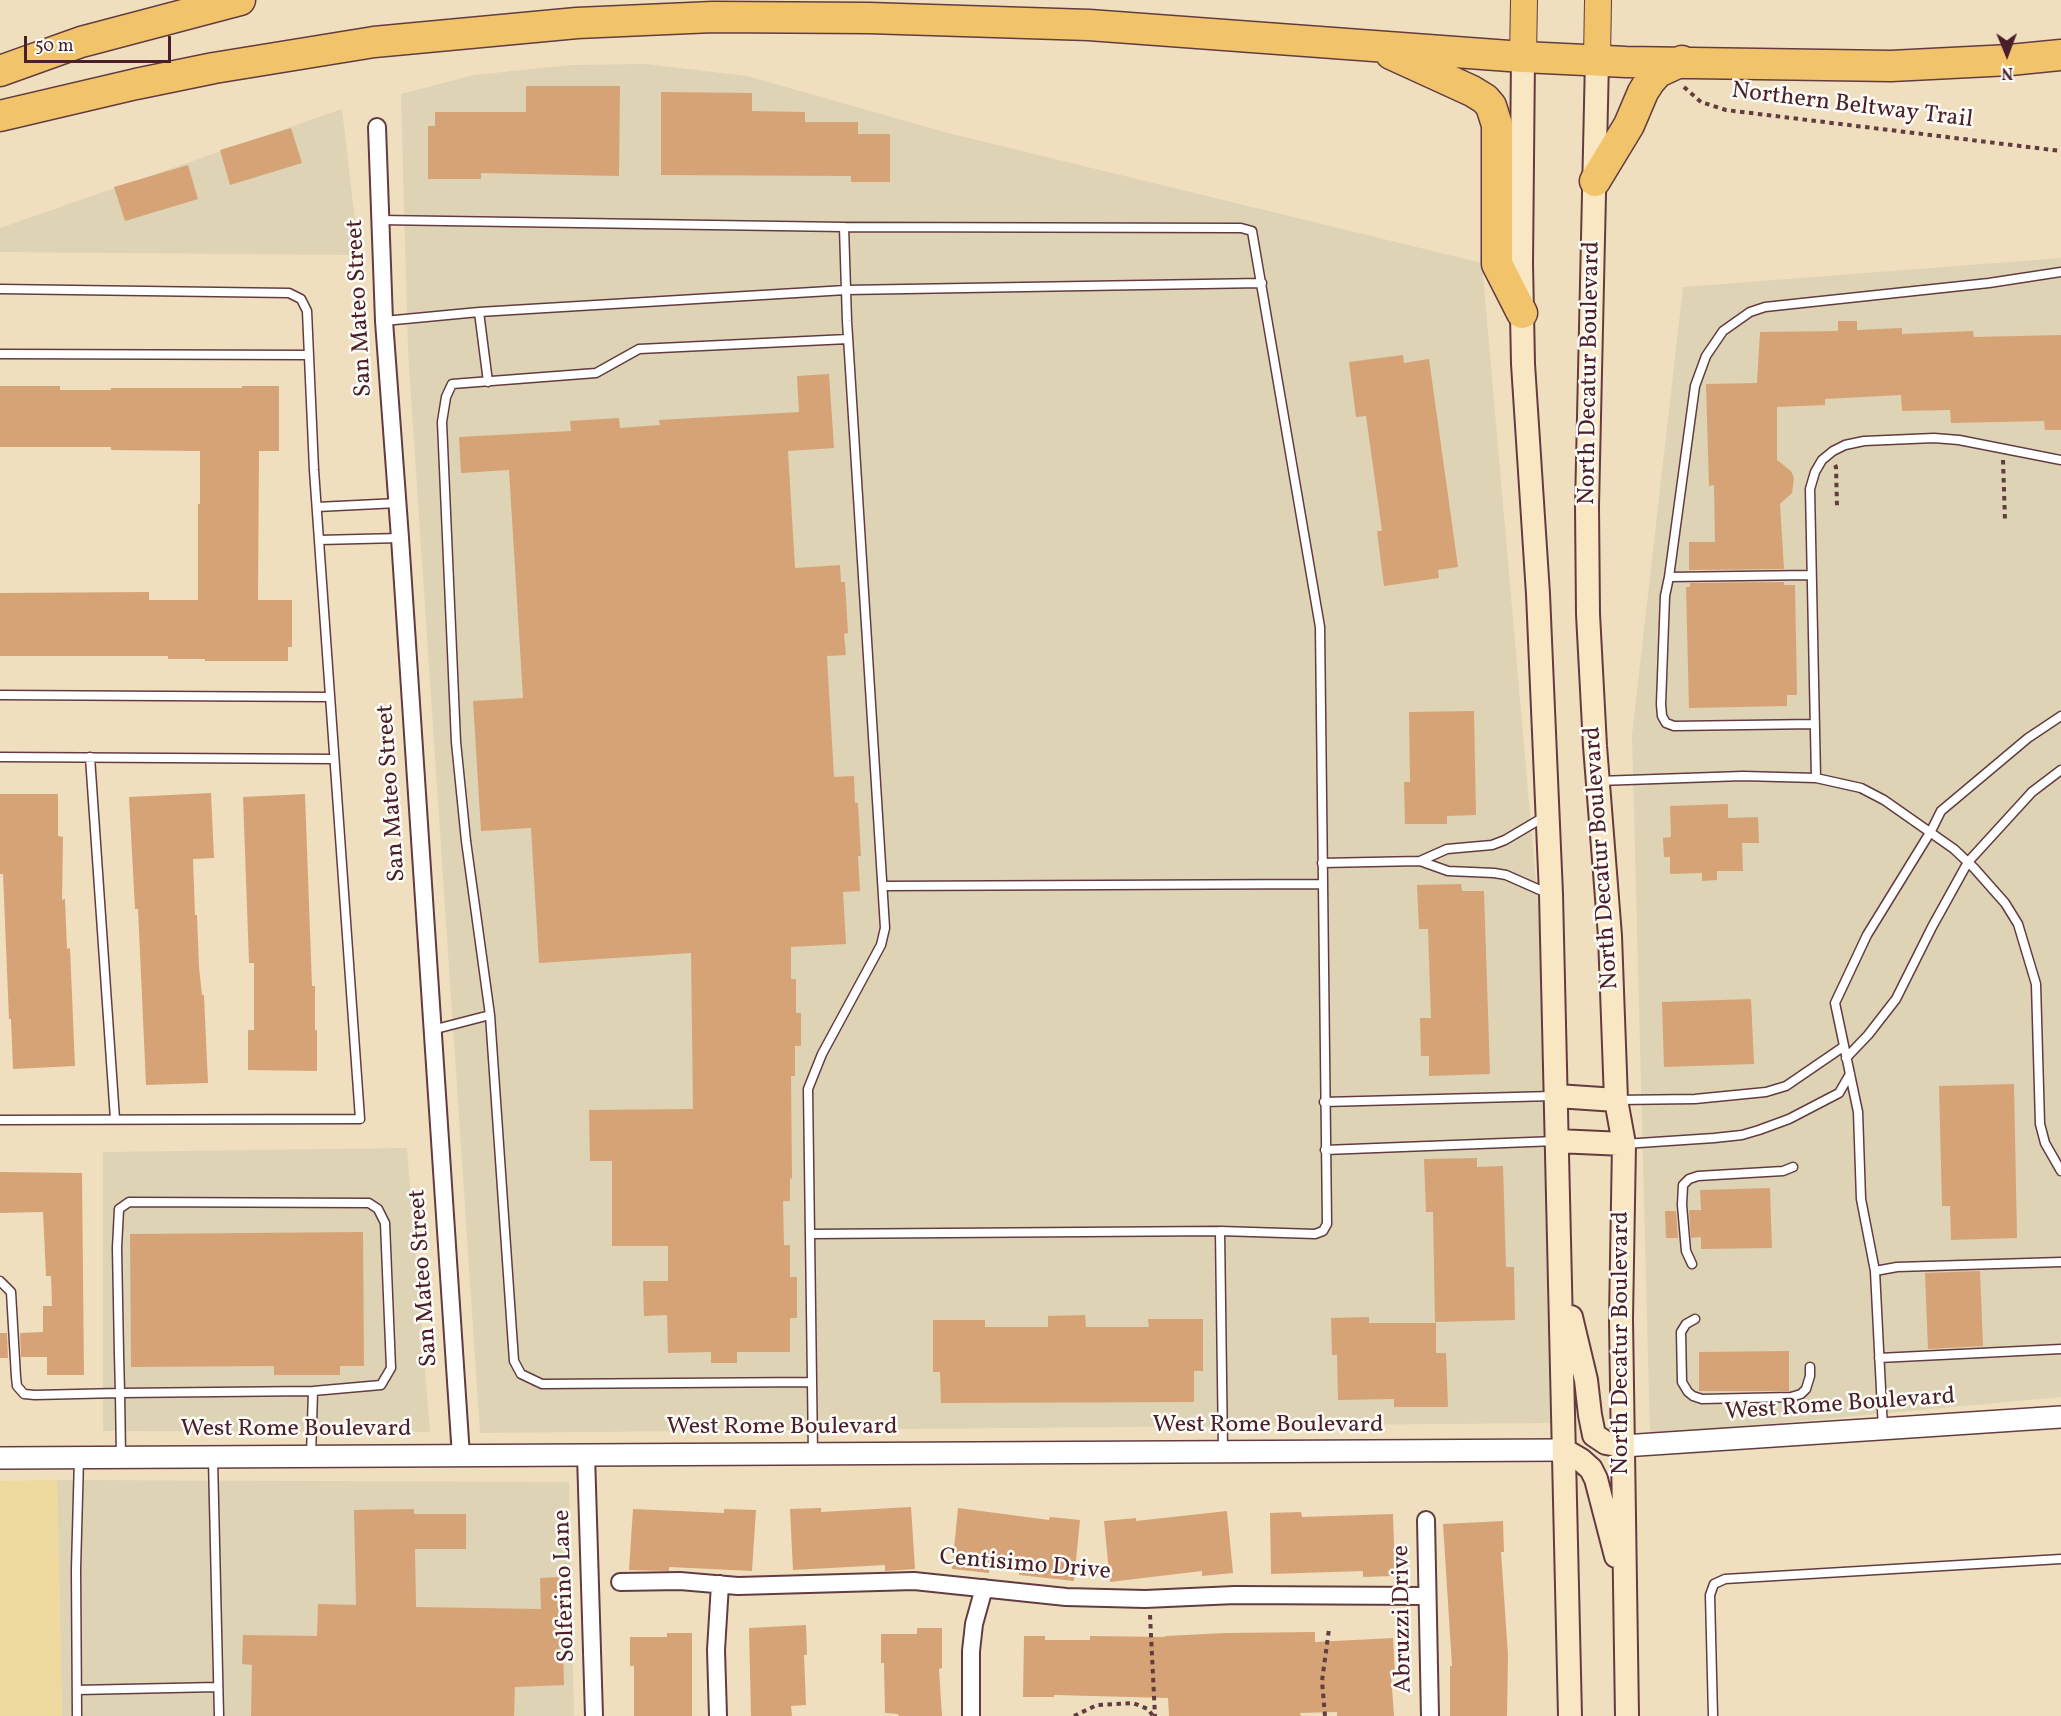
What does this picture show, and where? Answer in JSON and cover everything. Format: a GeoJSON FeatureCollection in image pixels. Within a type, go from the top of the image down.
{"type":"FeatureCollection","features":[{"type":"Feature","properties":{"kind":"highway"},"geometry":{"type":"LineString","coordinates":[[0,71],[81,42],[240,0]]}},
{"type":"Feature","properties":{"kind":"highway"},"geometry":{"type":"LineString","coordinates":[[0,116],[136,84],[339,47],[514,27],[649,19],[788,16],[1089,25],[1523,57],[1597,60],[1681,74]]}},
{"type":"Feature","properties":{"kind":"highway"},"geometry":{"type":"LineString","coordinates":[[1375,46],[1472,91],[1491,106],[1497,125],[1497,264],[1522,313]]}},
{"type":"Feature","properties":{"kind":"highway"},"geometry":{"type":"LineString","coordinates":[[1595,181],[1629,125],[1643,92],[1658,72],[1681,74],[1970,63],[2061,55]]}},
{"type":"Feature","properties":{"kind":"main road","name":"North Decatur Boulevard"},"geometry":{"type":"LineString","coordinates":[[1524,0],[1522,313],[1536,547],[1551,894],[1570,1716]]}},
{"type":"Feature","properties":{"kind":"main road","name":"North Decatur Boulevard"},"geometry":{"type":"LineString","coordinates":[[1598,0],[1587,506],[1588,614],[1610,936],[1616,1100],[1624,1144],[1621,1319],[1627,1716]]}},
{"type":"Feature","properties":{"kind":"main road"},"geometry":{"type":"LineString","coordinates":[[1557,1096],[1616,1100]]}},
{"type":"Feature","properties":{"kind":"main road"},"geometry":{"type":"LineString","coordinates":[[1557,1141],[1624,1144]]}},
{"type":"Feature","properties":{"kind":"main road"},"geometry":{"type":"LineString","coordinates":[[1561,1275],[1586,1380],[1594,1435],[1606,1443],[1623,1446]]}},
{"type":"Feature","properties":{"kind":"main road"},"geometry":{"type":"LineString","coordinates":[[1564,1450],[1591,1469],[1596,1479],[1624,1590]]}},
{"type":"Feature","properties":{"kind":"street","name":"San Mateo Street"},"geometry":{"type":"LineString","coordinates":[[377,127],[384,321],[461,1456]]}},
{"type":"Feature","properties":{"kind":"street","name":"West Rome Boulevard"},"geometry":{"type":"LineString","coordinates":[[1623,1446],[2061,1417]]}},
{"type":"Feature","properties":{"kind":"street","name":"West Rome Boulevard"},"geometry":{"type":"LineString","coordinates":[[0,1458],[1564,1450]]}},
{"type":"Feature","properties":{"kind":"street","name":"Solferino Lane"},"geometry":{"type":"LineString","coordinates":[[586,1455],[593,1715]]}},
{"type":"Feature","properties":{"kind":"street","name":"Abruzzi Drive"},"geometry":{"type":"LineString","coordinates":[[1426,1520],[1430,1716]]}},
{"type":"Feature","properties":{"kind":"street","name":"Centisimo Drive"},"geometry":{"type":"LineString","coordinates":[[620,1582],[680,1581],[738,1586],[914,1581],[1066,1597],[1145,1599],[1235,1595],[1426,1596]]}},
{"type":"Feature","properties":{"kind":"street"},"geometry":{"type":"LineString","coordinates":[[718,1716],[716,1650],[720,1584]]}},
{"type":"Feature","properties":{"kind":"street"},"geometry":{"type":"LineString","coordinates":[[971,1716],[971,1651],[974,1624],[984,1588]]}},
{"type":"Feature","properties":{"kind":"lane"},"geometry":{"type":"LineString","coordinates":[[379,220],[844,227],[1241,228],[1252,231],[1320,627],[1327,1224],[1323,1231],[1315,1234],[1220,1231],[810,1234]]}},
{"type":"Feature","properties":{"kind":"lane"},"geometry":{"type":"LineString","coordinates":[[813,1454],[808,1089],[822,1054],[881,945],[885,928],[848,339],[844,227]]}},
{"type":"Feature","properties":{"kind":"lane"},"geometry":{"type":"LineString","coordinates":[[1815,724],[1674,726],[1666,723],[1662,716],[1665,596],[1670,577],[1695,386],[1706,356],[1723,331],[1750,312],[1765,307],[1989,284],[2061,272]]}},
{"type":"Feature","properties":{"kind":"lane"},"geometry":{"type":"LineString","coordinates":[[384,321],[479,312],[846,290],[1262,284]]}},
{"type":"Feature","properties":{"kind":"lane"},"geometry":{"type":"LineString","coordinates":[[0,289],[289,293],[301,299],[307,311],[329,697],[360,1119],[0,1119]]}},
{"type":"Feature","properties":{"kind":"lane"},"geometry":{"type":"LineString","coordinates":[[479,312],[488,382]]}},
{"type":"Feature","properties":{"kind":"lane"},"geometry":{"type":"LineString","coordinates":[[812,1382],[542,1384],[521,1374],[514,1361],[490,1015],[466,841],[456,742],[442,422],[446,397],[452,384],[596,373],[639,349],[848,339]]}},
{"type":"Feature","properties":{"kind":"lane"},"geometry":{"type":"LineString","coordinates":[[0,354],[309,355]]}},
{"type":"Feature","properties":{"kind":"lane"},"geometry":{"type":"LineString","coordinates":[[1816,778],[1810,489],[1815,472],[1822,460],[1845,445],[1864,441],[1934,438],[1959,440],[2061,460]]}},
{"type":"Feature","properties":{"kind":"lane"},"geometry":{"type":"LineString","coordinates":[[317,507],[398,502]]}},
{"type":"Feature","properties":{"kind":"lane"},"geometry":{"type":"LineString","coordinates":[[319,540],[400,538]]}},
{"type":"Feature","properties":{"kind":"lane"},"geometry":{"type":"LineString","coordinates":[[1670,577],[1811,576]]}},
{"type":"Feature","properties":{"kind":"lane"},"geometry":{"type":"LineString","coordinates":[[0,694],[329,697]]}},
{"type":"Feature","properties":{"kind":"lane"},"geometry":{"type":"LineString","coordinates":[[1883,1429],[1875,1271],[1861,1199],[1859,1122],[1835,1003],[1867,935],[1941,811],[2028,738],[2061,716]]}},
{"type":"Feature","properties":{"kind":"lane"},"geometry":{"type":"LineString","coordinates":[[0,757],[334,759]]}},
{"type":"Feature","properties":{"kind":"lane"},"geometry":{"type":"LineString","coordinates":[[90,758],[115,1119]]}},
{"type":"Feature","properties":{"kind":"lane"},"geometry":{"type":"LineString","coordinates":[[1846,1058],[1868,1035],[1896,999],[1968,862],[2032,792],[2061,770]]}},
{"type":"Feature","properties":{"kind":"lane"},"geometry":{"type":"LineString","coordinates":[[1598,781],[1743,776],[1816,778],[1861,788],[1884,800],[1931,831],[1968,862],[2005,903],[2018,924],[2029,959],[2036,984],[2040,1124],[2046,1143],[2061,1171]]}},
{"type":"Feature","properties":{"kind":"lane"},"geometry":{"type":"LineString","coordinates":[[1420,861],[1447,849],[1492,845],[1548,815]]}},
{"type":"Feature","properties":{"kind":"lane"},"geometry":{"type":"LineString","coordinates":[[1322,862],[1420,861],[1448,871],[1506,875],[1551,894]]}},
{"type":"Feature","properties":{"kind":"lane"},"geometry":{"type":"LineString","coordinates":[[883,886],[1322,884]]}},
{"type":"Feature","properties":{"kind":"lane"},"geometry":{"type":"LineString","coordinates":[[432,1030],[490,1015]]}},
{"type":"Feature","properties":{"kind":"lane"},"geometry":{"type":"LineString","coordinates":[[1616,1100],[1703,1098],[1766,1092],[1786,1086],[1843,1047]]}},
{"type":"Feature","properties":{"kind":"lane"},"geometry":{"type":"LineString","coordinates":[[1624,1144],[1714,1138],[1742,1135],[1759,1130],[1789,1119],[1839,1093],[1850,1074]]}},
{"type":"Feature","properties":{"kind":"lane"},"geometry":{"type":"LineString","coordinates":[[1324,1102],[1557,1096]]}},
{"type":"Feature","properties":{"kind":"lane"},"geometry":{"type":"LineString","coordinates":[[1325,1150],[1557,1141]]}},
{"type":"Feature","properties":{"kind":"lane"},"geometry":{"type":"LineString","coordinates":[[1692,1264],[1686,1251],[1682,1205],[1683,1185],[1689,1179],[1698,1176],[1783,1171],[1793,1167]]}},
{"type":"Feature","properties":{"kind":"lane"},"geometry":{"type":"LineString","coordinates":[[0,1281],[10,1292],[17,1386],[24,1394],[120,1393],[313,1391],[381,1385],[391,1368],[385,1223],[378,1209],[369,1203],[129,1202],[119,1209],[117,1248],[120,1393],[122,1457]]}},
{"type":"Feature","properties":{"kind":"lane"},"geometry":{"type":"LineString","coordinates":[[1220,1231],[1223,1453]]}},
{"type":"Feature","properties":{"kind":"lane"},"geometry":{"type":"LineString","coordinates":[[1875,1271],[1897,1267],[2061,1262]]}},
{"type":"Feature","properties":{"kind":"lane"},"geometry":{"type":"LineString","coordinates":[[1695,1319],[1686,1324],[1680,1332],[1682,1382],[1688,1392],[1694,1396],[1702,1399],[1791,1397],[1801,1394],[1806,1389],[1810,1367]]}},
{"type":"Feature","properties":{"kind":"lane"},"geometry":{"type":"LineString","coordinates":[[1879,1358],[2061,1349]]}},
{"type":"Feature","properties":{"kind":"lane"},"geometry":{"type":"LineString","coordinates":[[311,1457],[313,1391]]}},
{"type":"Feature","properties":{"kind":"lane"},"geometry":{"type":"LineString","coordinates":[[213,1457],[219,1716]]}},
{"type":"Feature","properties":{"kind":"lane"},"geometry":{"type":"LineString","coordinates":[[77,1716],[76,1569],[79,1458]]}},
{"type":"Feature","properties":{"kind":"lane"},"geometry":{"type":"LineString","coordinates":[[1713,1716],[1710,1595],[1714,1584],[1725,1579],[2061,1559]]}},
{"type":"Feature","properties":{"kind":"lane"},"geometry":{"type":"LineString","coordinates":[[76,1690],[218,1687]]}},
{"type":"Feature","properties":{"kind":"path","name":"Northern Beltway Trail"},"geometry":{"type":"LineString","coordinates":[[1681,74],[1685,88],[1701,102],[1726,110],[2061,152]]}},
{"type":"Feature","properties":{"kind":"path"},"geometry":{"type":"LineString","coordinates":[[2003,448],[2005,520]]}},
{"type":"Feature","properties":{"kind":"path"},"geometry":{"type":"LineString","coordinates":[[1150,1615],[1154,1716]]}},
{"type":"Feature","properties":{"kind":"path"},"geometry":{"type":"LineString","coordinates":[[1325,1716],[1322,1681],[1329,1629]]}},
{"type":"Feature","properties":{"kind":"path"},"geometry":{"type":"LineString","coordinates":[[1074,1716],[1097,1705],[1132,1703],[1148,1708],[1154,1716]]}},
{"type":"Feature","properties":{"kind":"shaded area"},"geometry":{"type":"Polygon","coordinates":[[[645,64],[747,76],[948,133],[1482,263],[1539,917],[1550,1423],[480,1433],[408,352],[401,94],[474,75],[571,65],[645,64]]]}},
{"type":"Feature","properties":{"kind":"shaded area"},"geometry":{"type":"Polygon","coordinates":[[[342,109],[359,255],[0,252],[0,228],[342,109]]]}},
{"type":"Feature","properties":{"kind":"shaded area"},"geometry":{"type":"Polygon","coordinates":[[[2061,258],[2061,1397],[1650,1435],[1632,735],[1683,287],[2061,258]]]}},
{"type":"Feature","properties":{"kind":"shaded area"},"geometry":{"type":"Polygon","coordinates":[[[407,1148],[430,1432],[103,1431],[103,1152],[407,1148]]]}},
{"type":"Feature","properties":{"kind":"shaded area"},"geometry":{"type":"Polygon","coordinates":[[[57,1480],[569,1482],[574,1716],[62,1716],[57,1480]]]}},
{"type":"Feature","properties":{"kind":"sand"},"geometry":{"type":"Polygon","coordinates":[[[57,1480],[62,1716],[0,1716],[0,1481],[57,1480]]]}},
{"type":"Feature","properties":{"kind":"building"},"geometry":{"type":"Polygon","coordinates":[[[526,86],[620,86],[619,176],[481,173],[481,179],[428,179],[428,126],[435,126],[435,112],[526,112],[526,86]]]}},
{"type":"Feature","properties":{"kind":"building"},"geometry":{"type":"Polygon","coordinates":[[[661,92],[752,93],[752,111],[805,112],[805,122],[858,122],[858,134],[890,134],[890,182],[851,182],[851,176],[661,175],[661,92]]]}},
{"type":"Feature","properties":{"kind":"building"},"geometry":{"type":"Polygon","coordinates":[[[291,128],[302,163],[230,185],[220,150],[291,128]]]}},
{"type":"Feature","properties":{"kind":"building"},"geometry":{"type":"Polygon","coordinates":[[[188,165],[198,199],[125,221],[114,187],[188,165]]]}},
{"type":"Feature","properties":{"kind":"building"},"geometry":{"type":"Polygon","coordinates":[[[1838,321],[1857,321],[1857,330],[1902,328],[1902,334],[1973,331],[1974,337],[2061,335],[2061,430],[2045,430],[2044,421],[1951,423],[1950,410],[1902,411],[1901,395],[1825,399],[1825,405],[1777,407],[1777,460],[1791,471],[1794,478],[1792,493],[1780,504],[1784,569],[1689,570],[1689,542],[1715,542],[1714,485],[1709,486],[1706,384],[1757,383],[1760,332],[1838,331],[1838,321]]]}},
{"type":"Feature","properties":{"kind":"building"},"geometry":{"type":"Polygon","coordinates":[[[1403,355],[1404,363],[1429,359],[1458,567],[1438,570],[1439,578],[1384,586],[1377,531],[1382,531],[1366,416],[1356,417],[1349,362],[1403,355]]]}},
{"type":"Feature","properties":{"kind":"building"},"geometry":{"type":"Polygon","coordinates":[[[829,374],[834,448],[788,451],[795,568],[840,565],[841,582],[845,582],[848,633],[844,634],[846,655],[827,656],[834,777],[854,776],[855,803],[858,803],[860,891],[843,892],[846,944],[791,947],[791,979],[796,979],[796,1013],[801,1013],[801,1046],[795,1046],[795,1076],[791,1076],[792,1179],[790,1178],[790,1201],[783,1201],[784,1245],[790,1245],[790,1277],[797,1277],[797,1318],[790,1318],[790,1352],[737,1352],[737,1363],[711,1363],[711,1352],[668,1353],[667,1315],[644,1316],[643,1281],[668,1281],[668,1246],[612,1246],[612,1161],[590,1161],[589,1110],[693,1109],[691,953],[539,963],[531,828],[481,831],[473,701],[523,698],[509,470],[461,473],[459,437],[571,431],[570,421],[619,418],[620,428],[660,425],[659,420],[799,412],[797,376],[829,374]]]}},
{"type":"Feature","properties":{"kind":"building"},"geometry":{"type":"Polygon","coordinates":[[[0,386],[60,386],[60,390],[111,390],[111,388],[279,386],[279,451],[259,451],[258,600],[292,600],[292,647],[288,647],[288,661],[205,661],[205,659],[168,659],[168,656],[0,656],[0,593],[149,592],[149,600],[198,600],[200,451],[111,450],[111,447],[0,447],[0,386]]]}},
{"type":"Feature","properties":{"kind":"building"},"geometry":{"type":"Polygon","coordinates":[[[1784,582],[1784,585],[1795,585],[1797,695],[1787,695],[1787,706],[1689,708],[1686,587],[1690,587],[1690,583],[1784,582]]]}},
{"type":"Feature","properties":{"kind":"building"},"geometry":{"type":"Polygon","coordinates":[[[1474,711],[1476,815],[1447,816],[1447,824],[1405,824],[1404,782],[1410,782],[1409,712],[1474,711]]]}},
{"type":"Feature","properties":{"kind":"building"},"geometry":{"type":"Polygon","coordinates":[[[211,793],[214,858],[193,859],[199,967],[202,995],[204,995],[208,1083],[146,1085],[138,909],[135,909],[129,797],[211,793]]]}},
{"type":"Feature","properties":{"kind":"building"},"geometry":{"type":"Polygon","coordinates":[[[0,794],[58,794],[58,836],[63,837],[62,900],[65,899],[67,949],[70,948],[75,1066],[13,1069],[3,874],[0,874],[0,794]]]}},
{"type":"Feature","properties":{"kind":"building"},"geometry":{"type":"Polygon","coordinates":[[[305,794],[317,1071],[248,1070],[248,1030],[254,1030],[254,963],[249,963],[243,797],[305,794]]]}},
{"type":"Feature","properties":{"kind":"building"},"geometry":{"type":"Polygon","coordinates":[[[1728,804],[1728,818],[1758,817],[1759,843],[1742,843],[1743,871],[1717,871],[1717,880],[1702,881],[1702,873],[1670,874],[1670,857],[1664,857],[1663,838],[1671,837],[1670,806],[1728,804]]]}},
{"type":"Feature","properties":{"kind":"building"},"geometry":{"type":"Polygon","coordinates":[[[1461,884],[1462,891],[1484,891],[1490,1074],[1429,1076],[1429,1056],[1421,1056],[1420,1018],[1431,1018],[1428,929],[1419,929],[1417,885],[1461,884]]]}},
{"type":"Feature","properties":{"kind":"building"},"geometry":{"type":"Polygon","coordinates":[[[1751,999],[1754,1064],[1664,1067],[1662,1002],[1751,999]]]}},
{"type":"Feature","properties":{"kind":"building"},"geometry":{"type":"Polygon","coordinates":[[[2014,1084],[2017,1238],[1951,1240],[1950,1206],[1942,1206],[1939,1086],[2014,1084]]]}},
{"type":"Feature","properties":{"kind":"building"},"geometry":{"type":"Polygon","coordinates":[[[1477,1158],[1477,1167],[1503,1166],[1506,1267],[1514,1267],[1515,1320],[1435,1322],[1433,1212],[1426,1212],[1424,1159],[1477,1158]]]}},
{"type":"Feature","properties":{"kind":"building"},"geometry":{"type":"Polygon","coordinates":[[[0,1172],[82,1173],[84,1375],[47,1375],[47,1357],[21,1357],[20,1333],[43,1332],[43,1306],[52,1306],[51,1276],[46,1276],[43,1212],[0,1213],[0,1172]]]}},
{"type":"Feature","properties":{"kind":"building"},"geometry":{"type":"Polygon","coordinates":[[[1770,1188],[1772,1248],[1701,1249],[1701,1237],[1691,1238],[1689,1210],[1701,1210],[1700,1190],[1770,1188]]]}},
{"type":"Feature","properties":{"kind":"building"},"geometry":{"type":"Polygon","coordinates":[[[1665,1211],[1676,1211],[1678,1238],[1666,1238],[1665,1211]]]}},
{"type":"Feature","properties":{"kind":"building"},"geometry":{"type":"Polygon","coordinates":[[[363,1232],[364,1366],[340,1366],[340,1375],[274,1375],[274,1366],[131,1367],[130,1234],[363,1232]]]}},
{"type":"Feature","properties":{"kind":"building"},"geometry":{"type":"Polygon","coordinates":[[[1980,1271],[1983,1346],[1928,1349],[1925,1273],[1980,1271]]]}},
{"type":"Feature","properties":{"kind":"building"},"geometry":{"type":"Polygon","coordinates":[[[1085,1315],[1086,1327],[1149,1327],[1148,1319],[1203,1319],[1203,1371],[1194,1371],[1194,1402],[941,1403],[940,1372],[933,1372],[933,1320],[985,1320],[985,1327],[1048,1327],[1048,1316],[1085,1315]]]}},
{"type":"Feature","properties":{"kind":"building"},"geometry":{"type":"Polygon","coordinates":[[[1369,1317],[1369,1323],[1436,1323],[1436,1353],[1446,1353],[1448,1407],[1394,1407],[1394,1399],[1338,1400],[1337,1355],[1332,1355],[1331,1318],[1369,1317]]]}},
{"type":"Feature","properties":{"kind":"building"},"geometry":{"type":"Polygon","coordinates":[[[0,1333],[7,1333],[8,1358],[0,1358],[0,1333]]]}},
{"type":"Feature","properties":{"kind":"building"},"geometry":{"type":"Polygon","coordinates":[[[1789,1351],[1789,1391],[1699,1391],[1699,1352],[1789,1351]]]}},
{"type":"Feature","properties":{"kind":"building"},"geometry":{"type":"Polygon","coordinates":[[[911,1507],[915,1569],[885,1571],[885,1565],[793,1570],[790,1509],[821,1508],[821,1512],[911,1507]]]}},
{"type":"Feature","properties":{"kind":"building"},"geometry":{"type":"Polygon","coordinates":[[[958,1508],[1049,1520],[1050,1517],[1080,1520],[1074,1581],[989,1569],[989,1573],[952,1569],[958,1508]]]}},
{"type":"Feature","properties":{"kind":"building"},"geometry":{"type":"Polygon","coordinates":[[[414,1509],[414,1514],[466,1514],[466,1549],[415,1549],[416,1607],[541,1609],[540,1578],[561,1577],[564,1685],[515,1687],[514,1716],[251,1716],[252,1665],[242,1664],[243,1635],[317,1636],[318,1604],[356,1605],[354,1510],[414,1509]]]}},
{"type":"Feature","properties":{"kind":"building"},"geometry":{"type":"Polygon","coordinates":[[[633,1509],[724,1513],[724,1509],[756,1510],[752,1571],[669,1567],[669,1571],[629,1570],[633,1509]]]}},
{"type":"Feature","properties":{"kind":"building"},"geometry":{"type":"Polygon","coordinates":[[[1227,1511],[1233,1573],[1202,1576],[1202,1571],[1110,1582],[1104,1521],[1136,1518],[1136,1521],[1227,1511]]]}},
{"type":"Feature","properties":{"kind":"building"},"geometry":{"type":"Polygon","coordinates":[[[1301,1512],[1302,1517],[1393,1514],[1395,1576],[1363,1577],[1363,1571],[1271,1574],[1270,1513],[1301,1512]]]}},
{"type":"Feature","properties":{"kind":"building"},"geometry":{"type":"Polygon","coordinates":[[[1503,1521],[1504,1552],[1501,1552],[1508,1655],[1507,1716],[1450,1716],[1450,1666],[1452,1666],[1443,1524],[1503,1521]]]}},
{"type":"Feature","properties":{"kind":"building"},"geometry":{"type":"Polygon","coordinates":[[[806,1625],[807,1655],[804,1655],[806,1705],[791,1706],[792,1716],[751,1716],[749,1628],[806,1625]]]}},
{"type":"Feature","properties":{"kind":"building"},"geometry":{"type":"Polygon","coordinates":[[[917,1628],[942,1628],[942,1668],[939,1669],[942,1716],[899,1716],[885,1713],[881,1634],[917,1634],[917,1628]]]}},
{"type":"Feature","properties":{"kind":"building"},"geometry":{"type":"Polygon","coordinates":[[[1315,1632],[1315,1642],[1393,1638],[1395,1674],[1391,1674],[1394,1716],[1337,1716],[1337,1712],[1300,1713],[1301,1716],[1169,1716],[1168,1698],[1054,1695],[1054,1697],[1023,1697],[1024,1636],[1045,1636],[1045,1640],[1090,1640],[1090,1636],[1165,1637],[1225,1633],[1315,1632]]]}},
{"type":"Feature","properties":{"kind":"building"},"geometry":{"type":"Polygon","coordinates":[[[667,1633],[692,1633],[692,1716],[634,1716],[634,1666],[630,1666],[630,1637],[667,1637],[667,1633]]]}}]}
